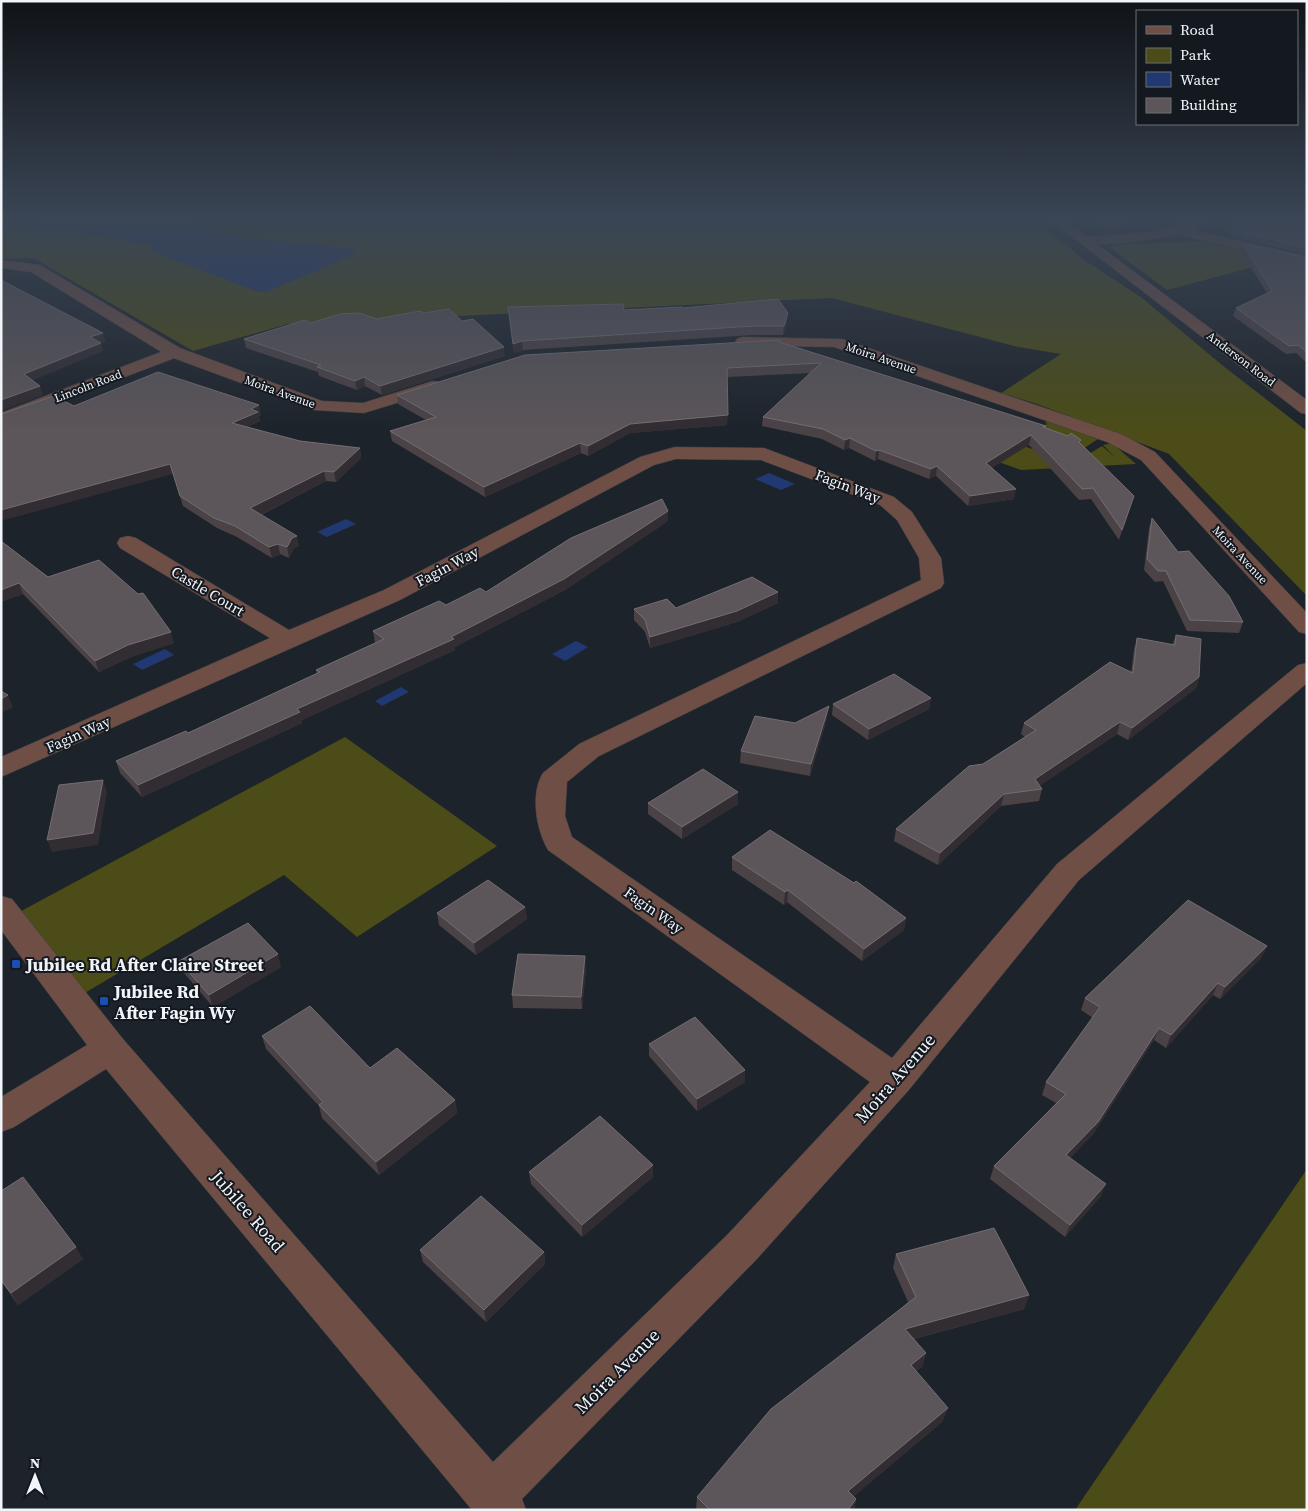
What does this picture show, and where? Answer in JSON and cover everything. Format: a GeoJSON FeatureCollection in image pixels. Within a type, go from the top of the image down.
{"type":"FeatureCollection","features":[{"type":"Feature","properties":{"kind":"street","name":"Moira Avenue"},"geometry":{"type":"LineString","coordinates":[[71,290],[174,352],[320,406],[364,408],[448,381]]}},
{"type":"Feature","properties":{"kind":"street","name":"Anderson Road"},"geometry":{"type":"LineString","coordinates":[[1150,290],[1303,402]]}},
{"type":"Feature","properties":{"kind":"street","name":"Moira Avenue"},"geometry":{"type":"LineString","coordinates":[[724,344],[836,342],[1114,438],[1148,456],[1307,627]]}},
{"type":"Feature","properties":{"kind":"street","name":"Lincoln Road"},"geometry":{"type":"LineString","coordinates":[[1,419],[174,352]]}},
{"type":"Feature","properties":{"kind":"street","name":"Fagin Way"},"geometry":{"type":"LineString","coordinates":[[1,768],[288,639],[392,595],[647,461],[675,453],[764,454],[887,501],[905,516],[930,558],[933,583],[589,750],[553,779],[550,816],[559,843],[895,1080]]}},
{"type":"Feature","properties":{"kind":"street","name":"Castle Court"},"geometry":{"type":"LineString","coordinates":[[128,543],[288,639]]}},
{"type":"Feature","properties":{"kind":"street","name":"Moira Avenue"},"geometry":{"type":"LineString","coordinates":[[497,1503],[742,1247],[895,1080],[1068,872],[1307,670]]}},
{"type":"Feature","properties":{"kind":"street","name":"Jubilee Road"},"geometry":{"type":"LineString","coordinates":[[1,906],[110,1049],[497,1503]]}},
{"type":"Feature","properties":{"kind":"street"},"geometry":{"type":"LineString","coordinates":[[1,1116],[110,1049]]}},
{"type":"Feature","properties":{"kind":"green space"},"geometry":{"type":"Polygon","coordinates":[[[87,290],[1129,290],[1307,431],[1307,596],[1169,454],[1037,404],[1001,393],[1061,354],[1018,347],[832,298],[288,324],[193,351],[87,290]]]}},
{"type":"Feature","properties":{"kind":"green space"},"geometry":{"type":"Polygon","coordinates":[[[1050,419],[1101,437],[1083,449],[1061,442],[1021,445],[1063,460],[1077,461],[1102,446],[1116,458],[1103,445],[1112,443],[1136,464],[1021,470],[988,458],[1047,424],[1045,422],[1050,419]]]}},
{"type":"Feature","properties":{"kind":"green space"},"geometry":{"type":"Polygon","coordinates":[[[345,737],[497,846],[357,937],[284,875],[73,1000],[10,917],[345,737]]]}},
{"type":"Feature","properties":{"kind":"green space"},"geometry":{"type":"Polygon","coordinates":[[[1307,1169],[1307,1510],[1075,1510],[1307,1169]]]}},
{"type":"Feature","properties":{"kind":"water"},"geometry":{"type":"Polygon","coordinates":[[[252,290],[272,290],[266,292],[252,290]]]}},
{"type":"Feature","properties":{"kind":"water"},"geometry":{"type":"Polygon","coordinates":[[[769,473],[795,484],[781,490],[755,479],[769,473]]]}},
{"type":"Feature","properties":{"kind":"water"},"geometry":{"type":"Polygon","coordinates":[[[346,519],[356,524],[327,537],[317,532],[346,519]]]}},
{"type":"Feature","properties":{"kind":"water"},"geometry":{"type":"Polygon","coordinates":[[[576,641],[588,647],[565,661],[552,654],[576,641]]]}},
{"type":"Feature","properties":{"kind":"water"},"geometry":{"type":"Polygon","coordinates":[[[165,649],[174,655],[142,670],[133,664],[165,649]]]}},
{"type":"Feature","properties":{"kind":"water"},"geometry":{"type":"Polygon","coordinates":[[[401,687],[409,692],[382,706],[375,701],[401,687]]]}},
{"type":"Feature","properties":{"kind":"building"},"geometry":{"type":"Polygon","coordinates":[[[1,290],[19,290],[103,333],[90,337],[101,343],[24,374],[40,386],[1,400],[1,290]]]}},
{"type":"Feature","properties":{"kind":"building"},"geometry":{"type":"Polygon","coordinates":[[[1271,290],[1307,290],[1307,352],[1298,345],[1289,346],[1236,308],[1272,291],[1271,290]]]}},
{"type":"Feature","properties":{"kind":"building"},"geometry":{"type":"Polygon","coordinates":[[[778,299],[788,313],[784,326],[753,326],[522,341],[513,344],[508,307],[623,304],[624,310],[683,308],[778,299]]]}},
{"type":"Feature","properties":{"kind":"building"},"geometry":{"type":"Polygon","coordinates":[[[449,309],[462,321],[473,319],[504,347],[380,386],[364,377],[355,381],[317,367],[321,365],[244,339],[305,320],[311,323],[340,314],[359,313],[377,319],[420,311],[424,313],[449,309]]]}},
{"type":"Feature","properties":{"kind":"building"},"geometry":{"type":"Polygon","coordinates":[[[780,340],[779,342],[1046,426],[1043,427],[1068,436],[1071,433],[1081,440],[1079,442],[1134,496],[1122,530],[1093,488],[1082,489],[1031,435],[986,463],[1016,489],[970,496],[937,466],[931,469],[879,450],[876,451],[850,438],[845,440],[823,429],[763,417],[821,363],[727,368],[728,415],[630,424],[588,446],[580,443],[484,487],[390,431],[436,417],[397,395],[525,355],[780,340]]]}},
{"type":"Feature","properties":{"kind":"building"},"geometry":{"type":"Polygon","coordinates":[[[158,372],[259,405],[251,409],[258,412],[232,423],[300,441],[360,448],[334,472],[324,471],[250,508],[297,536],[292,538],[287,547],[278,544],[269,547],[235,526],[214,518],[180,496],[170,464],[1,510],[1,414],[54,396],[74,406],[158,372]]]}},
{"type":"Feature","properties":{"kind":"building"},"geometry":{"type":"Polygon","coordinates":[[[662,499],[668,511],[564,579],[451,637],[454,639],[297,709],[300,712],[138,785],[116,761],[186,731],[188,733],[320,672],[316,670],[384,639],[373,631],[439,601],[446,605],[480,588],[486,592],[571,538],[662,499]]]}},
{"type":"Feature","properties":{"kind":"building"},"geometry":{"type":"Polygon","coordinates":[[[1152,518],[1178,552],[1189,551],[1229,596],[1243,622],[1190,620],[1166,571],[1158,571],[1147,559],[1152,518]]]}},
{"type":"Feature","properties":{"kind":"building"},"geometry":{"type":"Polygon","coordinates":[[[1,541],[48,577],[99,560],[138,594],[143,593],[171,632],[128,645],[95,661],[19,583],[1,590],[1,541]]]}},
{"type":"Feature","properties":{"kind":"building"},"geometry":{"type":"Polygon","coordinates":[[[752,577],[778,592],[737,611],[650,637],[645,620],[634,609],[667,599],[676,608],[752,577]]]}},
{"type":"Feature","properties":{"kind":"building"},"geometry":{"type":"Polygon","coordinates":[[[1176,635],[1201,639],[1199,677],[1132,728],[1120,722],[1035,779],[1042,789],[1004,794],[940,853],[896,829],[969,766],[983,764],[1036,730],[1024,723],[1110,662],[1133,673],[1137,638],[1175,645],[1176,635]]]}},
{"type":"Feature","properties":{"kind":"building"},"geometry":{"type":"Polygon","coordinates":[[[894,674],[931,698],[869,729],[833,704],[894,674]]]}},
{"type":"Feature","properties":{"kind":"building"},"geometry":{"type":"Polygon","coordinates":[[[1,691],[8,695],[1,699],[1,691]]]}},
{"type":"Feature","properties":{"kind":"building"},"geometry":{"type":"Polygon","coordinates":[[[829,706],[811,764],[741,751],[755,716],[795,723],[829,706]]]}},
{"type":"Feature","properties":{"kind":"building"},"geometry":{"type":"Polygon","coordinates":[[[703,769],[738,792],[682,827],[648,803],[703,769]]]}},
{"type":"Feature","properties":{"kind":"building"},"geometry":{"type":"Polygon","coordinates":[[[103,780],[93,833],[47,840],[59,785],[103,780]]]}},
{"type":"Feature","properties":{"kind":"building"},"geometry":{"type":"Polygon","coordinates":[[[770,830],[854,883],[856,881],[906,918],[864,949],[788,890],[785,892],[732,857],[770,830]]]}},
{"type":"Feature","properties":{"kind":"building"},"geometry":{"type":"Polygon","coordinates":[[[488,880],[525,907],[474,943],[437,913],[488,880]]]}},
{"type":"Feature","properties":{"kind":"building"},"geometry":{"type":"Polygon","coordinates":[[[1188,900],[1267,946],[1225,987],[1218,983],[1171,1035],[1159,1028],[1098,1122],[1066,1155],[1106,1184],[1070,1225],[994,1166],[1066,1094],[1046,1082],[1100,1007],[1085,998],[1188,900]]]}},
{"type":"Feature","properties":{"kind":"building"},"geometry":{"type":"Polygon","coordinates":[[[248,923],[278,954],[209,995],[179,961],[248,923]]]}},
{"type":"Feature","properties":{"kind":"building"},"geometry":{"type":"Polygon","coordinates":[[[518,954],[585,956],[581,997],[512,995],[518,954]]]}},
{"type":"Feature","properties":{"kind":"building"},"geometry":{"type":"Polygon","coordinates":[[[310,1006],[370,1068],[397,1048],[455,1100],[376,1162],[319,1105],[323,1102],[262,1036],[310,1006]]]}},
{"type":"Feature","properties":{"kind":"building"},"geometry":{"type":"Polygon","coordinates":[[[695,1017],[745,1070],[697,1099],[649,1044],[695,1017]]]}},
{"type":"Feature","properties":{"kind":"building"},"geometry":{"type":"Polygon","coordinates":[[[600,1116],[653,1165],[582,1225],[529,1172],[600,1116]]]}},
{"type":"Feature","properties":{"kind":"building"},"geometry":{"type":"Polygon","coordinates":[[[23,1177],[76,1247],[11,1293],[1,1280],[1,1191],[23,1177]]]}},
{"type":"Feature","properties":{"kind":"building"},"geometry":{"type":"Polygon","coordinates":[[[481,1196],[544,1252],[484,1310],[420,1250],[481,1196]]]}},
{"type":"Feature","properties":{"kind":"building"},"geometry":{"type":"Polygon","coordinates":[[[994,1228],[1029,1295],[905,1329],[926,1353],[911,1365],[948,1408],[848,1491],[856,1499],[848,1510],[710,1510],[697,1497],[771,1409],[916,1297],[896,1254],[994,1228]]]}},
{"type":"Feature","properties":{"kind":"place","name":"Jubilee Rd After Claire Street"},"geometry":{"type":"Point","coordinates":[16,964]}},
{"type":"Feature","properties":{"kind":"place","name":"Jubilee Rd After Fagin Wy"},"geometry":{"type":"Point","coordinates":[104,1001]}}]}
